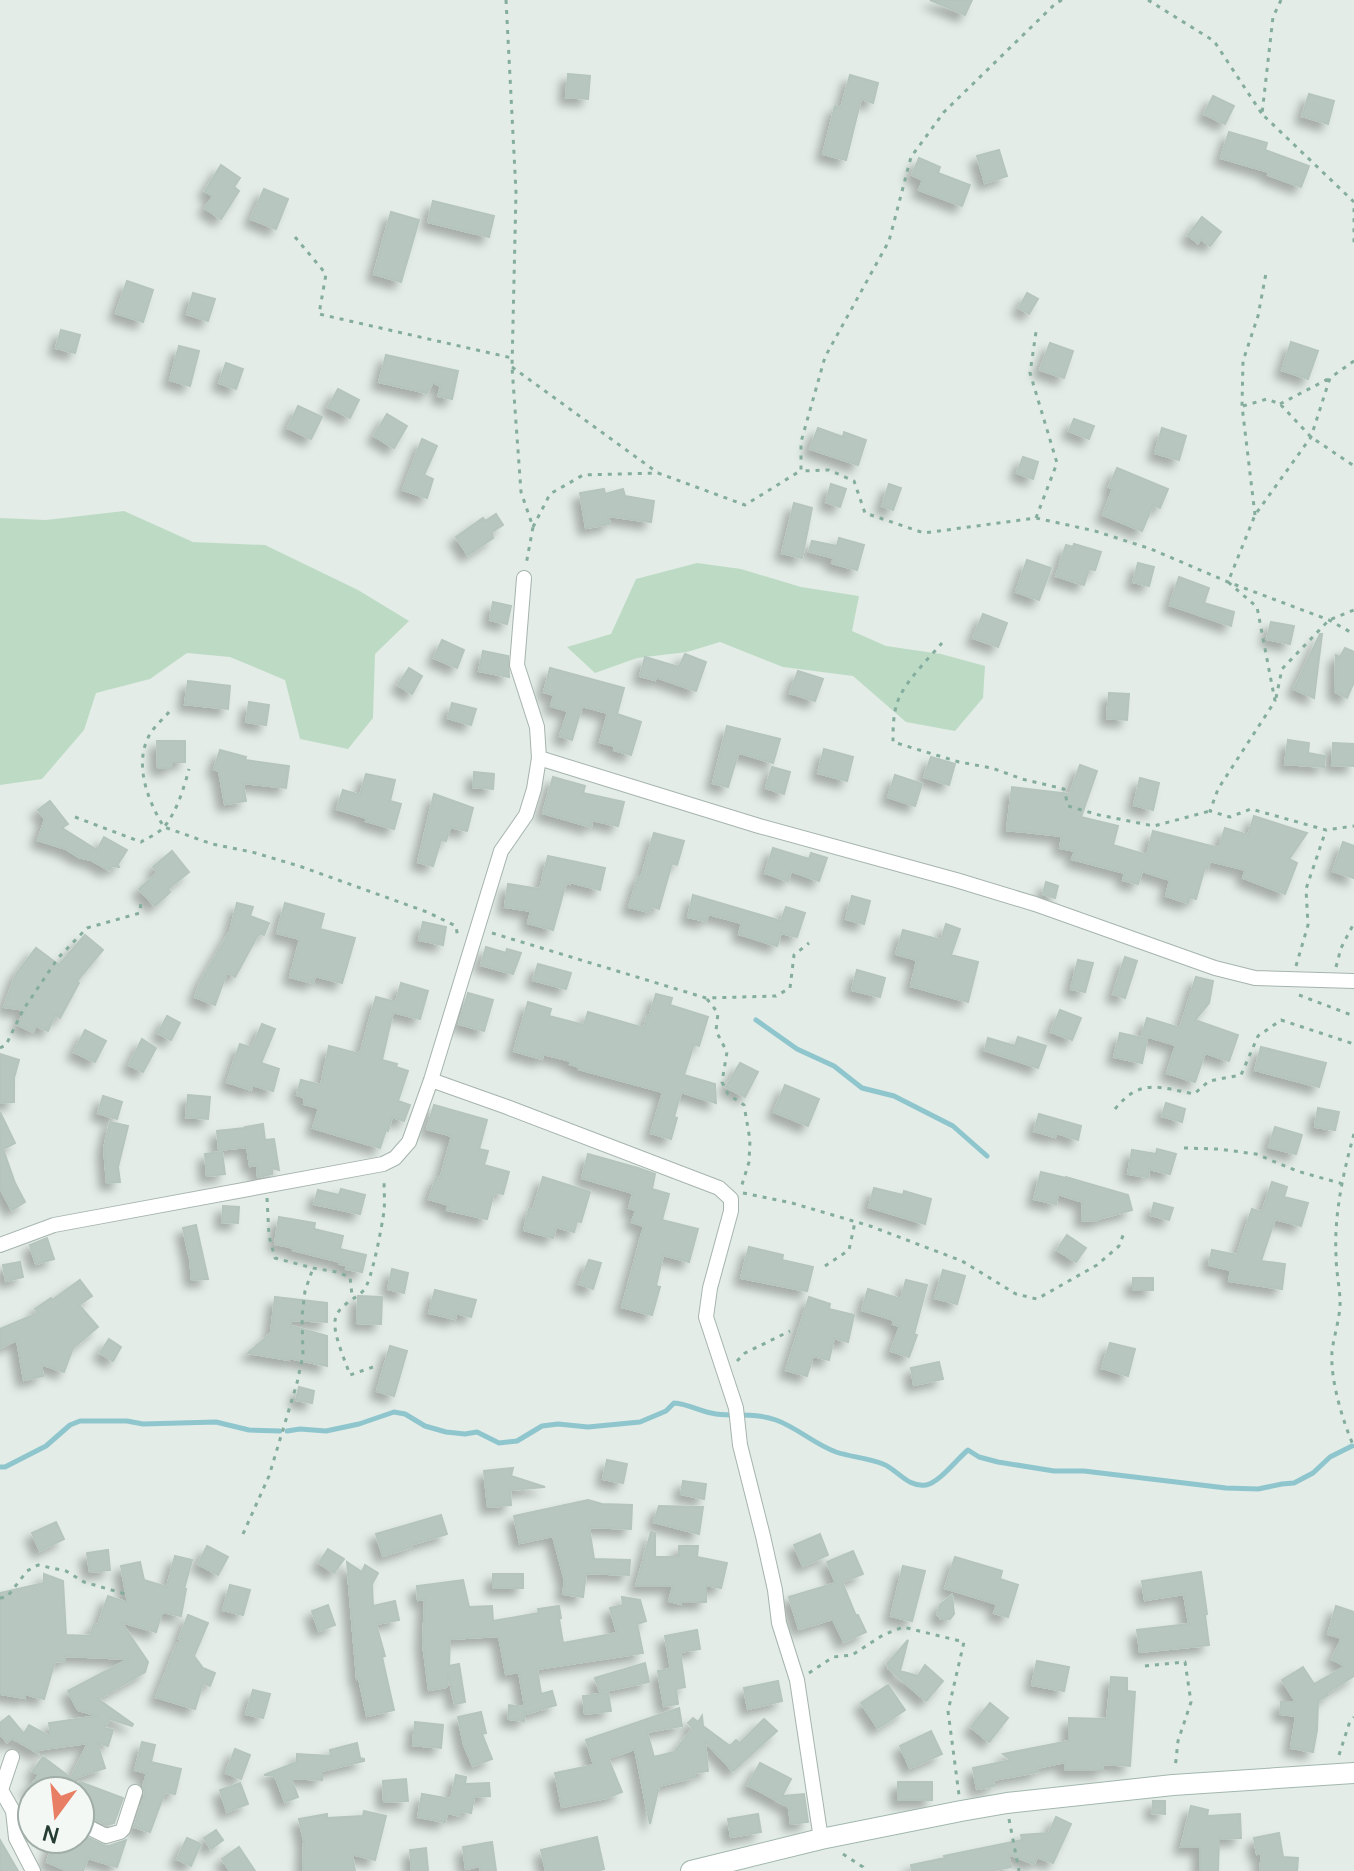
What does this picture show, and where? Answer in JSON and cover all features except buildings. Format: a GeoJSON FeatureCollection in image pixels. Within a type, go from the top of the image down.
{"type":"FeatureCollection","features":[{"type":"Feature","properties":{"kind":"main road"},"geometry":{"type":"LineString","coordinates":[[691,1871],[821,1839],[1007,1803],[1173,1785],[1344,1774]]}},
{"type":"Feature","properties":{"kind":"street"},"geometry":{"type":"LineString","coordinates":[[0,1245],[54,1225],[383,1164],[395,1158],[409,1142],[501,851],[526,815],[534,789],[539,758],[537,727],[517,665],[524,578]]}},
{"type":"Feature","properties":{"kind":"street"},"geometry":{"type":"LineString","coordinates":[[539,758],[759,826],[1035,904],[1215,968],[1294,987],[1333,980],[1354,981]]}},
{"type":"Feature","properties":{"kind":"street"},"geometry":{"type":"LineString","coordinates":[[431,1080],[705,1182],[719,1188],[731,1199],[731,1211],[710,1288],[706,1317],[736,1408],[740,1445],[775,1590],[779,1623],[797,1680],[821,1839]]}},
{"type":"Feature","properties":{"kind":"street"},"geometry":{"type":"LineString","coordinates":[[12,1757],[1,1790],[13,1811],[16,1838],[33,1871]]}},
{"type":"Feature","properties":{"kind":"street"},"geometry":{"type":"LineString","coordinates":[[96,1831],[106,1836],[120,1832],[135,1792]]}},
{"type":"Feature","properties":{"kind":"path"},"geometry":{"type":"LineString","coordinates":[[506,0],[516,192],[512,367],[521,492],[533,527]]}},
{"type":"Feature","properties":{"kind":"path"},"geometry":{"type":"LineString","coordinates":[[801,471],[801,442],[825,357],[889,241],[911,157],[944,112],[1062,0]]}},
{"type":"Feature","properties":{"kind":"path"},"geometry":{"type":"LineString","coordinates":[[1148,0],[1214,41],[1262,114],[1354,202],[1354,243]]}},
{"type":"Feature","properties":{"kind":"path"},"geometry":{"type":"LineString","coordinates":[[1262,114],[1273,17],[1281,0]]}},
{"type":"Feature","properties":{"kind":"path"},"geometry":{"type":"LineString","coordinates":[[295,237],[326,274],[319,314],[512,358]]}},
{"type":"Feature","properties":{"kind":"path"},"geometry":{"type":"LineString","coordinates":[[1255,515],[1242,406],[1243,361],[1258,316],[1266,273]]}},
{"type":"Feature","properties":{"kind":"path"},"geometry":{"type":"LineString","coordinates":[[1036,332],[1030,373],[1057,463],[1036,518]]}},
{"type":"Feature","properties":{"kind":"path"},"geometry":{"type":"LineString","coordinates":[[1280,404],[1330,378],[1354,361]]}},
{"type":"Feature","properties":{"kind":"path"},"geometry":{"type":"LineString","coordinates":[[512,367],[658,473],[745,505],[801,471],[829,470],[854,481],[865,513],[924,533],[1036,518],[1095,531],[1151,549],[1329,620],[1354,634]]}},
{"type":"Feature","properties":{"kind":"path"},"geometry":{"type":"LineString","coordinates":[[1228,582],[1255,515],[1311,437],[1330,378]]}},
{"type":"Feature","properties":{"kind":"path"},"geometry":{"type":"LineString","coordinates":[[1242,406],[1267,399],[1280,404],[1311,437],[1354,466]]}},
{"type":"Feature","properties":{"kind":"path"},"geometry":{"type":"LineString","coordinates":[[524,578],[533,527],[550,494],[583,475],[658,473]]}},
{"type":"Feature","properties":{"kind":"path"},"geometry":{"type":"LineString","coordinates":[[1228,582],[1257,607],[1275,701]]}},
{"type":"Feature","properties":{"kind":"path"},"geometry":{"type":"LineString","coordinates":[[1210,811],[1218,789],[1275,701],[1282,669],[1329,620],[1354,610]]}},
{"type":"Feature","properties":{"kind":"path"},"geometry":{"type":"LineString","coordinates":[[942,643],[899,697],[893,742],[1064,789],[1068,806],[1154,826],[1210,811],[1230,817],[1251,809],[1326,830],[1354,826]]}},
{"type":"Feature","properties":{"kind":"path"},"geometry":{"type":"LineString","coordinates":[[169,712],[150,733],[142,758],[145,787],[164,827],[212,844],[302,867],[427,912],[456,926],[459,946],[471,947]]}},
{"type":"Feature","properties":{"kind":"path"},"geometry":{"type":"LineString","coordinates":[[75,817],[141,842],[164,827],[176,806],[189,769]]}},
{"type":"Feature","properties":{"kind":"path"},"geometry":{"type":"LineString","coordinates":[[1326,830],[1306,889],[1308,925],[1294,987],[1354,1016]]}},
{"type":"Feature","properties":{"kind":"path"},"geometry":{"type":"LineString","coordinates":[[0,1048],[6,1045],[23,1010],[58,958],[87,928],[140,913],[141,900]]}},
{"type":"Feature","properties":{"kind":"path"},"geometry":{"type":"LineString","coordinates":[[1333,980],[1341,948],[1354,923]]}},
{"type":"Feature","properties":{"kind":"path"},"geometry":{"type":"LineString","coordinates":[[477,929],[706,998],[776,996],[790,988],[794,955],[809,943]]}},
{"type":"Feature","properties":{"kind":"path"},"geometry":{"type":"LineString","coordinates":[[706,998],[718,1013],[716,1031],[727,1052],[722,1082],[728,1094],[744,1105],[750,1151],[740,1192],[792,1203],[855,1222],[962,1261],[1016,1294],[1037,1299],[1097,1265],[1119,1246],[1125,1230]]}},
{"type":"Feature","properties":{"kind":"path"},"geometry":{"type":"LineString","coordinates":[[1115,1109],[1125,1097],[1147,1086],[1194,1094],[1209,1081],[1241,1075],[1258,1036],[1281,1020],[1354,1044]]}},
{"type":"Feature","properties":{"kind":"path"},"geometry":{"type":"LineString","coordinates":[[1354,1134],[1336,1236],[1340,1298],[1332,1356],[1334,1381],[1354,1447]]}},
{"type":"Feature","properties":{"kind":"path"},"geometry":{"type":"LineString","coordinates":[[1184,1148],[1256,1154],[1297,1171],[1343,1184]]}},
{"type":"Feature","properties":{"kind":"path"},"geometry":{"type":"LineString","coordinates":[[373,1367],[350,1375],[335,1321],[339,1311],[363,1291],[369,1280],[384,1210],[383,1164]]}},
{"type":"Feature","properties":{"kind":"path"},"geometry":{"type":"LineString","coordinates":[[266,1186],[269,1236],[275,1258],[350,1277],[352,1298]]}},
{"type":"Feature","properties":{"kind":"path"},"geometry":{"type":"LineString","coordinates":[[825,1266],[849,1250],[855,1222]]}},
{"type":"Feature","properties":{"kind":"path"},"geometry":{"type":"LineString","coordinates":[[243,1534],[269,1476],[297,1383],[303,1355],[305,1291],[313,1268]]}},
{"type":"Feature","properties":{"kind":"path"},"geometry":{"type":"LineString","coordinates":[[728,1382],[734,1364],[745,1353],[790,1331]]}},
{"type":"Feature","properties":{"kind":"path"},"geometry":{"type":"LineString","coordinates":[[0,1598],[7,1597],[27,1571],[38,1565],[66,1571],[84,1582],[129,1595]]}},
{"type":"Feature","properties":{"kind":"path"},"geometry":{"type":"LineString","coordinates":[[797,1680],[833,1657],[852,1655],[883,1635],[903,1627],[964,1642],[948,1711],[961,1811]]}},
{"type":"Feature","properties":{"kind":"path"},"geometry":{"type":"LineString","coordinates":[[1145,1666],[1185,1662],[1191,1702],[1178,1741],[1173,1785]]}},
{"type":"Feature","properties":{"kind":"path"},"geometry":{"type":"LineString","coordinates":[[1344,1774],[1349,1724],[1354,1717]]}},
{"type":"Feature","properties":{"kind":"path"},"geometry":{"type":"LineString","coordinates":[[1007,1803],[1019,1871]]}},
{"type":"Feature","properties":{"kind":"path"},"geometry":{"type":"LineString","coordinates":[[858,1871],[863,1867]]}},
{"type":"Feature","properties":{"kind":"green space"},"geometry":{"type":"Polygon","coordinates":[[[124,511],[193,542],[265,545],[358,590],[409,621],[375,654],[373,718],[348,749],[300,739],[285,680],[230,657],[187,653],[150,679],[96,693],[84,730],[42,779],[0,785],[0,518],[46,520],[124,511]]]}},
{"type":"Feature","properties":{"kind":"green space"},"geometry":{"type":"Polygon","coordinates":[[[697,563],[741,569],[801,587],[859,596],[852,631],[886,646],[941,654],[985,666],[983,698],[955,731],[906,722],[853,676],[783,667],[720,642],[687,652],[637,658],[595,673],[567,647],[611,634],[636,579],[697,563]]]}},
{"type":"Feature","properties":{"kind":"waterway"},"geometry":{"type":"LineString","coordinates":[[756,1020],[797,1049],[834,1066],[862,1088],[894,1096],[953,1126],[987,1156]]}},
{"type":"Feature","properties":{"kind":"waterway"},"geometry":{"type":"LineString","coordinates":[[287,1431],[326,1431],[394,1412],[405,1414],[425,1426],[446,1432],[477,1432],[499,1443],[517,1441],[542,1426],[588,1427],[640,1422],[666,1411],[674,1403],[716,1414],[753,1415],[776,1420],[828,1449],[883,1464],[908,1481],[920,1485],[936,1480],[968,1450],[979,1457],[998,1462],[1054,1471],[1084,1471],[1258,1489],[1294,1483],[1313,1473],[1330,1457],[1352,1446]]}},
{"type":"Feature","properties":{"kind":"waterway"},"geometry":{"type":"LineString","coordinates":[[0,1467],[46,1446],[70,1425],[80,1421],[143,1424],[216,1422],[249,1430],[280,1431]]}}]}
